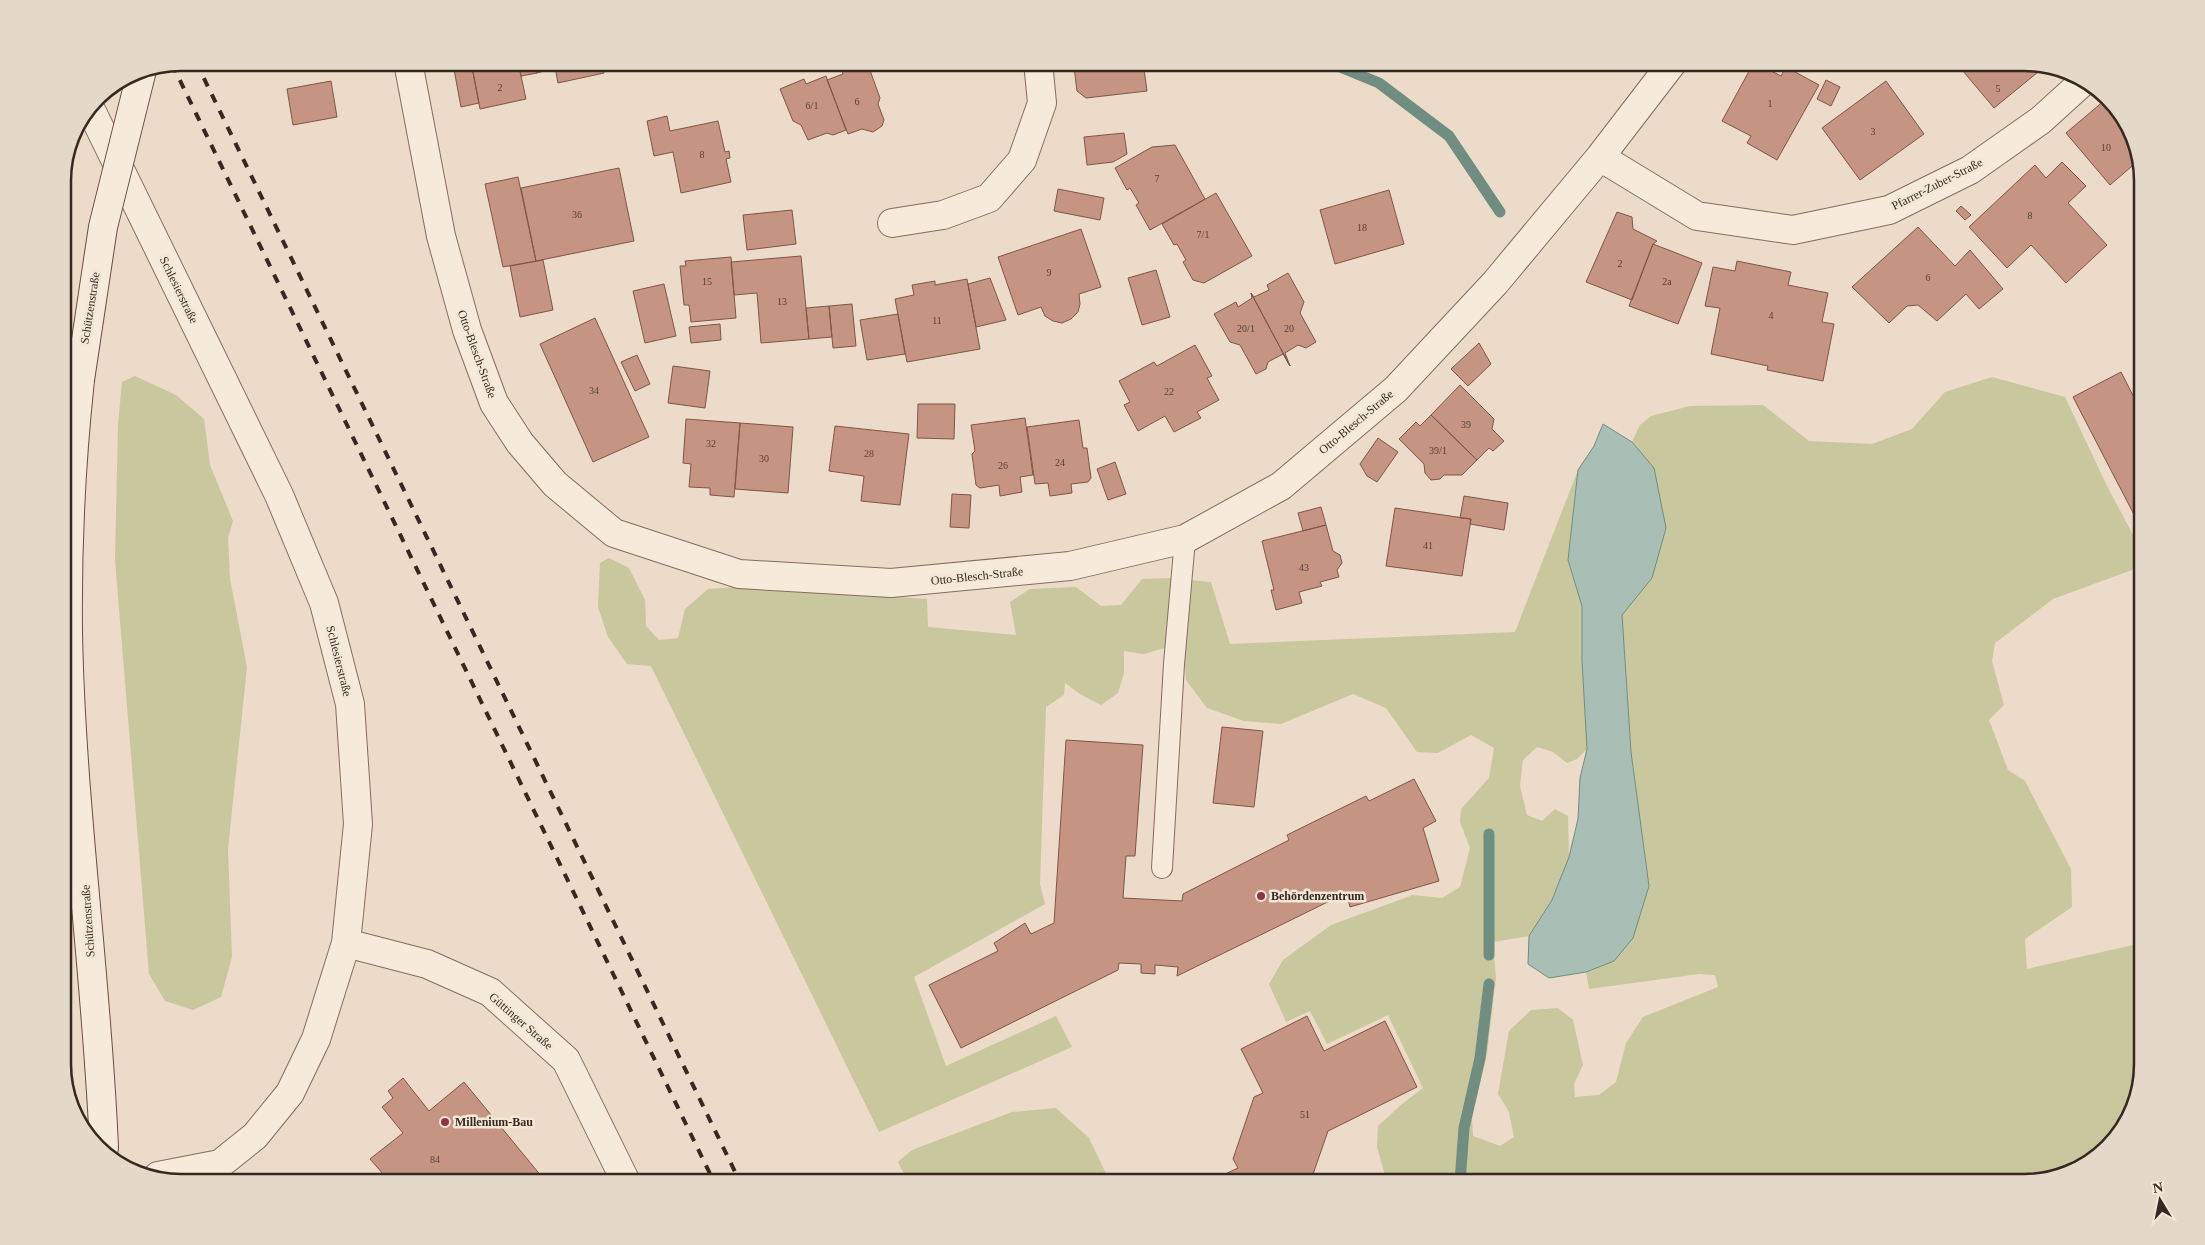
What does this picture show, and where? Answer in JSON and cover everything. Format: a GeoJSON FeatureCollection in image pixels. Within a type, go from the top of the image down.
{"type":"FeatureCollection","features":[{"type":"Feature","properties":{"kind":"street","name":"Otto-Blesch-Straße"},"geometry":{"type":"LineString","coordinates":[[410,71],[441,236],[467,330],[494,402],[520,443],[555,484],[614,533],[739,574],[891,583],[1054,568],[1185,539],[1281,486],[1396,389],[1495,283],[1600,157],[1666,71]]}},
{"type":"Feature","properties":{"kind":"street"},"geometry":{"type":"LineString","coordinates":[[892,223],[943,215],[989,198],[1022,160],[1042,103],[1039,71]]}},
{"type":"Feature","properties":{"kind":"street","name":"Schützenstraße"},"geometry":{"type":"LineString","coordinates":[[71,471],[80,380],[103,227],[140,80]]}},
{"type":"Feature","properties":{"kind":"street","name":"Pfarrer-Zuber-Straße"},"geometry":{"type":"LineString","coordinates":[[1600,157],[1697,216],[1793,230],[1889,210],[1970,170],[2041,120],[2079,86]]}},
{"type":"Feature","properties":{"kind":"street","name":"Schlesierstraße"},"geometry":{"type":"LineString","coordinates":[[93,115],[279,495],[324,603],[350,704],[358,824],[346,943],[316,1039],[290,1093],[256,1136],[220,1164],[172,1173]]}},
{"type":"Feature","properties":{"kind":"street","name":"Schützenstraße"},"geometry":{"type":"LineString","coordinates":[[71,695],[103,1140]]}},
{"type":"Feature","properties":{"kind":"street","name":"Güttinger Straße"},"geometry":{"type":"LineString","coordinates":[[346,943],[427,964],[490,992],[566,1060],[622,1174]]}},
{"type":"Feature","properties":{"kind":"lane"},"geometry":{"type":"LineString","coordinates":[[1162,868],[1174,664],[1185,539]]}},
{"type":"Feature","properties":{"kind":"green space"},"geometry":{"type":"Polygon","coordinates":[[[135,376],[176,395],[204,419],[210,465],[233,521],[228,538],[230,579],[247,667],[228,849],[232,957],[221,997],[193,1010],[165,1001],[149,974],[115,560],[118,425],[122,382],[135,376]]]}},
{"type":"Feature","properties":{"kind":"green space"},"geometry":{"type":"Polygon","coordinates":[[[1992,377],[2065,397],[2107,486],[2134,537],[2134,568],[2132,570],[2053,599],[1995,643],[1992,661],[2004,705],[1989,720],[2008,770],[2025,781],[2071,869],[2072,907],[2025,939],[2027,969],[2134,945],[2134,1064],[2130,1092],[2125,1106],[2111,1131],[2091,1151],[2066,1165],[2038,1173],[1385,1174],[1377,1147],[1378,1126],[1423,1088],[1388,1015],[1327,1044],[1310,1011],[1286,1022],[1269,984],[1283,960],[1331,925],[1413,895],[1442,898],[1460,887],[1470,848],[1460,822],[1461,809],[1489,778],[1494,748],[1471,735],[1438,753],[1417,752],[1386,708],[1353,694],[1281,724],[1244,721],[1207,708],[1186,680],[1184,652],[1168,647],[1144,654],[1124,651],[1124,673],[1118,693],[1101,705],[1080,694],[1065,683],[1064,695],[1046,707],[1040,884],[1045,904],[914,977],[946,1066],[1056,1016],[1072,1047],[879,1132],[651,666],[627,664],[608,637],[598,607],[600,563],[609,558],[629,568],[645,600],[646,626],[659,640],[678,638],[685,609],[708,589],[738,587],[927,599],[928,627],[1016,635],[1010,602],[1030,589],[1076,587],[1101,606],[1121,605],[1142,579],[1169,578],[1211,582],[1230,644],[1515,632],[1578,470],[1568,560],[1582,606],[1582,660],[1587,749],[1577,759],[1567,763],[1553,752],[1537,747],[1523,760],[1520,786],[1527,815],[1542,821],[1555,809],[1568,816],[1569,857],[1552,900],[1529,936],[1493,942],[1496,978],[1487,1054],[1472,1118],[1473,1136],[1500,1146],[1514,1137],[1509,1112],[1498,1094],[1509,1031],[1531,1010],[1558,1008],[1573,1020],[1583,1065],[1574,1084],[1575,1097],[1599,1095],[1616,1082],[1626,1043],[1643,1017],[1718,987],[1715,975],[1699,974],[1589,989],[1586,972],[1614,961],[1633,938],[1649,886],[1631,752],[1622,615],[1652,578],[1654,468],[1632,442],[1640,425],[1651,416],[1690,406],[1763,405],[1809,441],[1872,444],[1912,429],[1945,392],[1992,377]]]}},
{"type":"Feature","properties":{"kind":"green space"},"geometry":{"type":"Polygon","coordinates":[[[1056,1108],[1089,1138],[1106,1174],[904,1174],[898,1162],[912,1150],[1012,1112],[1056,1108]]]}},
{"type":"Feature","properties":{"kind":"shaded area"},"geometry":{"type":"Polygon","coordinates":[[[1603,424],[1632,442],[1654,468],[1666,528],[1652,578],[1622,615],[1631,752],[1649,886],[1633,938],[1614,961],[1586,972],[1549,978],[1528,964],[1529,936],[1552,900],[1569,857],[1578,819],[1580,778],[1587,749],[1582,660],[1582,606],[1568,560],[1578,470],[1594,446],[1603,424]]]}},
{"type":"Feature","properties":{"kind":"building"},"geometry":{"type":"Polygon","coordinates":[[[454,71],[473,71],[479,103],[461,107],[454,71]]]}},
{"type":"Feature","properties":{"kind":"building"},"geometry":{"type":"Polygon","coordinates":[[[473,71],[520,71],[526,99],[480,109],[473,71]]]}},
{"type":"Feature","properties":{"kind":"building"},"geometry":{"type":"Polygon","coordinates":[[[520,71],[537,71],[537,73],[521,76],[520,71]]]}},
{"type":"Feature","properties":{"kind":"building"},"geometry":{"type":"Polygon","coordinates":[[[556,71],[604,71],[604,73],[558,83],[556,71]]]}},
{"type":"Feature","properties":{"kind":"building"},"geometry":{"type":"Polygon","coordinates":[[[842,71],[870,71],[880,98],[878,104],[884,120],[882,126],[873,132],[862,129],[848,134],[827,80],[843,74],[842,71]]]}},
{"type":"Feature","properties":{"kind":"building"},"geometry":{"type":"Polygon","coordinates":[[[1074,71],[1144,71],[1147,91],[1086,98],[1077,91],[1074,71]]]}},
{"type":"Feature","properties":{"kind":"building"},"geometry":{"type":"Polygon","coordinates":[[[1749,71],[1771,71],[1781,76],[1784,71],[1793,71],[1819,85],[1777,160],[1747,143],[1751,136],[1722,121],[1749,71]]]}},
{"type":"Feature","properties":{"kind":"building"},"geometry":{"type":"Polygon","coordinates":[[[1963,71],[2038,72],[1994,108],[1963,71]]]}},
{"type":"Feature","properties":{"kind":"building"},"geometry":{"type":"Polygon","coordinates":[[[826,76],[846,130],[833,135],[827,133],[808,140],[801,125],[793,121],[780,89],[804,79],[806,84],[826,76]]]}},
{"type":"Feature","properties":{"kind":"building"},"geometry":{"type":"Polygon","coordinates":[[[1826,80],[1840,87],[1831,106],[1817,99],[1826,80]]]}},
{"type":"Feature","properties":{"kind":"building"},"geometry":{"type":"Polygon","coordinates":[[[331,81],[337,117],[293,125],[287,89],[331,81]]]}},
{"type":"Feature","properties":{"kind":"building"},"geometry":{"type":"Polygon","coordinates":[[[1886,81],[1924,134],[1860,180],[1822,128],[1886,81]]]}},
{"type":"Feature","properties":{"kind":"building"},"geometry":{"type":"Polygon","coordinates":[[[2101,104],[2119,126],[2130,153],[2133,166],[2110,185],[2066,133],[2101,104]]]}},
{"type":"Feature","properties":{"kind":"building"},"geometry":{"type":"Polygon","coordinates":[[[667,116],[670,131],[718,121],[725,152],[729,151],[730,158],[726,159],[731,182],[681,193],[673,152],[654,156],[647,121],[667,116]]]}},
{"type":"Feature","properties":{"kind":"building"},"geometry":{"type":"Polygon","coordinates":[[[1124,133],[1127,154],[1113,162],[1087,165],[1084,137],[1124,133]]]}},
{"type":"Feature","properties":{"kind":"building"},"geometry":{"type":"Polygon","coordinates":[[[1175,145],[1205,199],[1150,230],[1136,205],[1139,203],[1130,188],[1127,190],[1115,168],[1152,147],[1175,145]]]}},
{"type":"Feature","properties":{"kind":"building"},"geometry":{"type":"Polygon","coordinates":[[[2062,162],[2086,186],[2068,203],[2107,245],[2066,283],[2031,245],[2007,268],[1969,227],[2035,165],[2046,178],[2062,162]]]}},
{"type":"Feature","properties":{"kind":"building"},"geometry":{"type":"Polygon","coordinates":[[[619,168],[634,241],[536,261],[521,188],[619,168]]]}},
{"type":"Feature","properties":{"kind":"building"},"geometry":{"type":"Polygon","coordinates":[[[518,177],[536,261],[503,267],[485,184],[518,177]]]}},
{"type":"Feature","properties":{"kind":"building"},"geometry":{"type":"Polygon","coordinates":[[[1058,189],[1104,198],[1100,220],[1054,211],[1058,189]]]}},
{"type":"Feature","properties":{"kind":"building"},"geometry":{"type":"Polygon","coordinates":[[[1389,190],[1404,244],[1335,264],[1320,210],[1389,190]]]}},
{"type":"Feature","properties":{"kind":"building"},"geometry":{"type":"Polygon","coordinates":[[[1216,193],[1252,256],[1204,283],[1193,280],[1183,262],[1186,260],[1177,244],[1174,245],[1162,224],[1216,193]]]}},
{"type":"Feature","properties":{"kind":"building"},"geometry":{"type":"Polygon","coordinates":[[[1961,206],[1971,215],[1965,220],[1956,211],[1961,206]]]}},
{"type":"Feature","properties":{"kind":"building"},"geometry":{"type":"Polygon","coordinates":[[[792,210],[796,244],[747,250],[743,215],[792,210]]]}},
{"type":"Feature","properties":{"kind":"building"},"geometry":{"type":"Polygon","coordinates":[[[1617,212],[1632,217],[1633,229],[1657,241],[1653,244],[1632,300],[1586,282],[1617,212]]]}},
{"type":"Feature","properties":{"kind":"building"},"geometry":{"type":"Polygon","coordinates":[[[1918,227],[1955,266],[1970,250],[2003,289],[1979,309],[1966,294],[1937,321],[1918,305],[1907,306],[1889,323],[1852,287],[1918,227]]]}},
{"type":"Feature","properties":{"kind":"building"},"geometry":{"type":"Polygon","coordinates":[[[1081,229],[1101,287],[1079,294],[1080,304],[1078,312],[1071,319],[1062,323],[1053,321],[1045,316],[1041,307],[1018,315],[998,257],[1081,229]]]}},
{"type":"Feature","properties":{"kind":"building"},"geometry":{"type":"Polygon","coordinates":[[[1653,244],[1702,263],[1678,324],[1629,306],[1653,244]]]}},
{"type":"Feature","properties":{"kind":"building"},"geometry":{"type":"Polygon","coordinates":[[[801,256],[809,339],[761,343],[757,293],[734,295],[731,262],[801,256]]]}},
{"type":"Feature","properties":{"kind":"building"},"geometry":{"type":"Polygon","coordinates":[[[731,257],[736,318],[691,322],[689,305],[684,305],[680,266],[686,266],[685,261],[731,257]]]}},
{"type":"Feature","properties":{"kind":"building"},"geometry":{"type":"Polygon","coordinates":[[[543,260],[553,310],[520,317],[510,266],[543,260]]]}},
{"type":"Feature","properties":{"kind":"building"},"geometry":{"type":"Polygon","coordinates":[[[1737,261],[1791,272],[1788,285],[1828,293],[1822,322],[1834,324],[1823,381],[1767,370],[1768,366],[1711,354],[1720,308],[1705,306],[1713,267],[1735,271],[1737,261]]]}},
{"type":"Feature","properties":{"kind":"building"},"geometry":{"type":"Polygon","coordinates":[[[1156,270],[1170,317],[1142,325],[1128,278],[1156,270]]]}},
{"type":"Feature","properties":{"kind":"building"},"geometry":{"type":"Polygon","coordinates":[[[1288,273],[1304,302],[1300,313],[1316,342],[1306,348],[1298,345],[1285,353],[1290,366],[1251,293],[1254,297],[1269,290],[1267,285],[1288,273]]]}},
{"type":"Feature","properties":{"kind":"building"},"geometry":{"type":"Polygon","coordinates":[[[990,278],[1006,320],[976,327],[968,284],[990,278]]]}},
{"type":"Feature","properties":{"kind":"building"},"geometry":{"type":"Polygon","coordinates":[[[967,279],[980,349],[907,362],[895,299],[914,295],[912,285],[935,281],[935,285],[967,279]]]}},
{"type":"Feature","properties":{"kind":"building"},"geometry":{"type":"Polygon","coordinates":[[[664,284],[676,336],[645,343],[633,291],[664,284]]]}},
{"type":"Feature","properties":{"kind":"building"},"geometry":{"type":"Polygon","coordinates":[[[1251,293],[1290,366],[1283,354],[1268,362],[1266,369],[1256,374],[1240,345],[1230,342],[1214,314],[1236,302],[1238,307],[1252,298],[1251,293]]]}},
{"type":"Feature","properties":{"kind":"building"},"geometry":{"type":"Polygon","coordinates":[[[852,304],[856,346],[833,348],[829,306],[852,304]]]}},
{"type":"Feature","properties":{"kind":"building"},"geometry":{"type":"Polygon","coordinates":[[[829,306],[832,337],[809,339],[806,308],[829,306]]]}},
{"type":"Feature","properties":{"kind":"building"},"geometry":{"type":"Polygon","coordinates":[[[898,314],[905,354],[867,360],[860,320],[898,314]]]}},
{"type":"Feature","properties":{"kind":"building"},"geometry":{"type":"Polygon","coordinates":[[[595,318],[649,437],[593,462],[540,344],[595,318]]]}},
{"type":"Feature","properties":{"kind":"building"},"geometry":{"type":"Polygon","coordinates":[[[720,324],[721,340],[691,343],[689,327],[720,324]]]}},
{"type":"Feature","properties":{"kind":"building"},"geometry":{"type":"Polygon","coordinates":[[[1479,343],[1491,364],[1468,386],[1451,369],[1479,343]]]}},
{"type":"Feature","properties":{"kind":"building"},"geometry":{"type":"Polygon","coordinates":[[[1195,345],[1212,376],[1207,378],[1219,400],[1197,412],[1201,418],[1174,432],[1165,416],[1138,431],[1124,405],[1130,402],[1119,381],[1154,362],[1157,366],[1195,345]]]}},
{"type":"Feature","properties":{"kind":"building"},"geometry":{"type":"Polygon","coordinates":[[[637,355],[650,384],[635,391],[621,362],[637,355]]]}},
{"type":"Feature","properties":{"kind":"building"},"geometry":{"type":"Polygon","coordinates":[[[673,366],[710,371],[705,408],[668,403],[673,366]]]}},
{"type":"Feature","properties":{"kind":"building"},"geometry":{"type":"Polygon","coordinates":[[[2121,372],[2134,397],[2134,515],[2073,397],[2121,372]]]}},
{"type":"Feature","properties":{"kind":"building"},"geometry":{"type":"Polygon","coordinates":[[[1460,385],[1494,419],[1492,429],[1504,441],[1493,451],[1489,448],[1477,460],[1431,415],[1460,385]]]}},
{"type":"Feature","properties":{"kind":"building"},"geometry":{"type":"Polygon","coordinates":[[[918,404],[955,404],[954,439],[917,438],[918,404]]]}},
{"type":"Feature","properties":{"kind":"building"},"geometry":{"type":"Polygon","coordinates":[[[1431,415],[1477,460],[1462,475],[1444,475],[1440,479],[1431,480],[1425,473],[1424,464],[1399,439],[1416,422],[1420,426],[1431,415]]]}},
{"type":"Feature","properties":{"kind":"building"},"geometry":{"type":"Polygon","coordinates":[[[1025,418],[1033,475],[1020,477],[1022,492],[1000,496],[999,485],[980,488],[976,485],[972,454],[975,451],[971,425],[1025,418]]]}},
{"type":"Feature","properties":{"kind":"building"},"geometry":{"type":"Polygon","coordinates":[[[686,419],[740,423],[734,497],[710,495],[710,488],[689,487],[691,464],[683,463],[686,419]]]}},
{"type":"Feature","properties":{"kind":"building"},"geometry":{"type":"Polygon","coordinates":[[[1079,420],[1083,448],[1087,448],[1091,478],[1088,482],[1071,484],[1072,493],[1050,496],[1048,483],[1035,484],[1027,427],[1079,420]]]}},
{"type":"Feature","properties":{"kind":"building"},"geometry":{"type":"Polygon","coordinates":[[[740,423],[793,427],[788,493],[735,489],[740,423]]]}},
{"type":"Feature","properties":{"kind":"building"},"geometry":{"type":"Polygon","coordinates":[[[835,426],[909,434],[900,505],[861,501],[864,476],[829,471],[835,426]]]}},
{"type":"Feature","properties":{"kind":"building"},"geometry":{"type":"Polygon","coordinates":[[[1378,438],[1398,452],[1377,482],[1367,476],[1360,464],[1378,438]]]}},
{"type":"Feature","properties":{"kind":"building"},"geometry":{"type":"Polygon","coordinates":[[[1115,462],[1126,494],[1108,500],[1097,469],[1115,462]]]}},
{"type":"Feature","properties":{"kind":"building"},"geometry":{"type":"Polygon","coordinates":[[[952,494],[971,495],[969,528],[950,527],[952,494]]]}},
{"type":"Feature","properties":{"kind":"building"},"geometry":{"type":"Polygon","coordinates":[[[1464,496],[1508,503],[1504,530],[1470,524],[1471,519],[1460,518],[1464,496]]]}},
{"type":"Feature","properties":{"kind":"building"},"geometry":{"type":"Polygon","coordinates":[[[1321,507],[1326,525],[1303,531],[1298,513],[1321,507]]]}},
{"type":"Feature","properties":{"kind":"building"},"geometry":{"type":"Polygon","coordinates":[[[1395,508],[1471,519],[1462,576],[1386,566],[1395,508]]]}},
{"type":"Feature","properties":{"kind":"building"},"geometry":{"type":"Polygon","coordinates":[[[1326,525],[1333,551],[1340,555],[1342,563],[1337,570],[1339,577],[1320,582],[1322,586],[1299,592],[1302,603],[1276,610],[1271,590],[1274,590],[1262,541],[1326,525]]]}},
{"type":"Feature","properties":{"kind":"building"},"geometry":{"type":"Polygon","coordinates":[[[1222,727],[1263,731],[1254,807],[1213,803],[1222,727]]]}},
{"type":"Feature","properties":{"kind":"building","name":"Behördenzentrum"},"geometry":{"type":"Polygon","coordinates":[[[1066,740],[1143,745],[1135,856],[1126,856],[1123,898],[1182,901],[1183,894],[1289,840],[1287,835],[1366,796],[1369,801],[1414,779],[1436,821],[1423,828],[1439,881],[1350,907],[1346,893],[1177,976],[1178,967],[1155,965],[1155,974],[1141,973],[1141,964],[1119,963],[1118,970],[961,1048],[929,985],[998,951],[994,943],[1025,923],[1031,934],[1054,923],[1066,740]]]}},
{"type":"Feature","properties":{"kind":"building"},"geometry":{"type":"Polygon","coordinates":[[[1307,1016],[1324,1051],[1385,1021],[1417,1087],[1328,1131],[1313,1174],[1225,1174],[1238,1168],[1233,1159],[1254,1097],[1263,1093],[1241,1049],[1307,1016]]]}},
{"type":"Feature","properties":{"kind":"building","name":"Millenium-Bau"},"geometry":{"type":"Polygon","coordinates":[[[403,1078],[429,1111],[464,1082],[540,1174],[383,1174],[370,1159],[403,1133],[382,1107],[393,1098],[388,1091],[403,1078]]]}},
{"type":"Feature","properties":{"kind":"waterway"},"geometry":{"type":"LineString","coordinates":[[1350,71],[1379,83],[1449,136],[1500,212]]}},
{"type":"Feature","properties":{"kind":"waterway"},"geometry":{"type":"LineString","coordinates":[[1489,834],[1489,955]]}},
{"type":"Feature","properties":{"kind":"waterway"},"geometry":{"type":"LineString","coordinates":[[1461,1174],[1464,1128],[1480,1058],[1489,984]]}},
{"type":"Feature","properties":{"kind":"railway"},"geometry":{"type":"LineString","coordinates":[[175,71],[710,1174]]}},
{"type":"Feature","properties":{"kind":"railway"},"geometry":{"type":"LineString","coordinates":[[200,71],[736,1174]]}},
{"type":"Feature","properties":{"kind":"place","name":"Behördenzentrum"},"geometry":{"type":"Point","coordinates":[1261,896]}},
{"type":"Feature","properties":{"kind":"place","name":"Millenium-Bau"},"geometry":{"type":"Point","coordinates":[445,1122]}}]}
